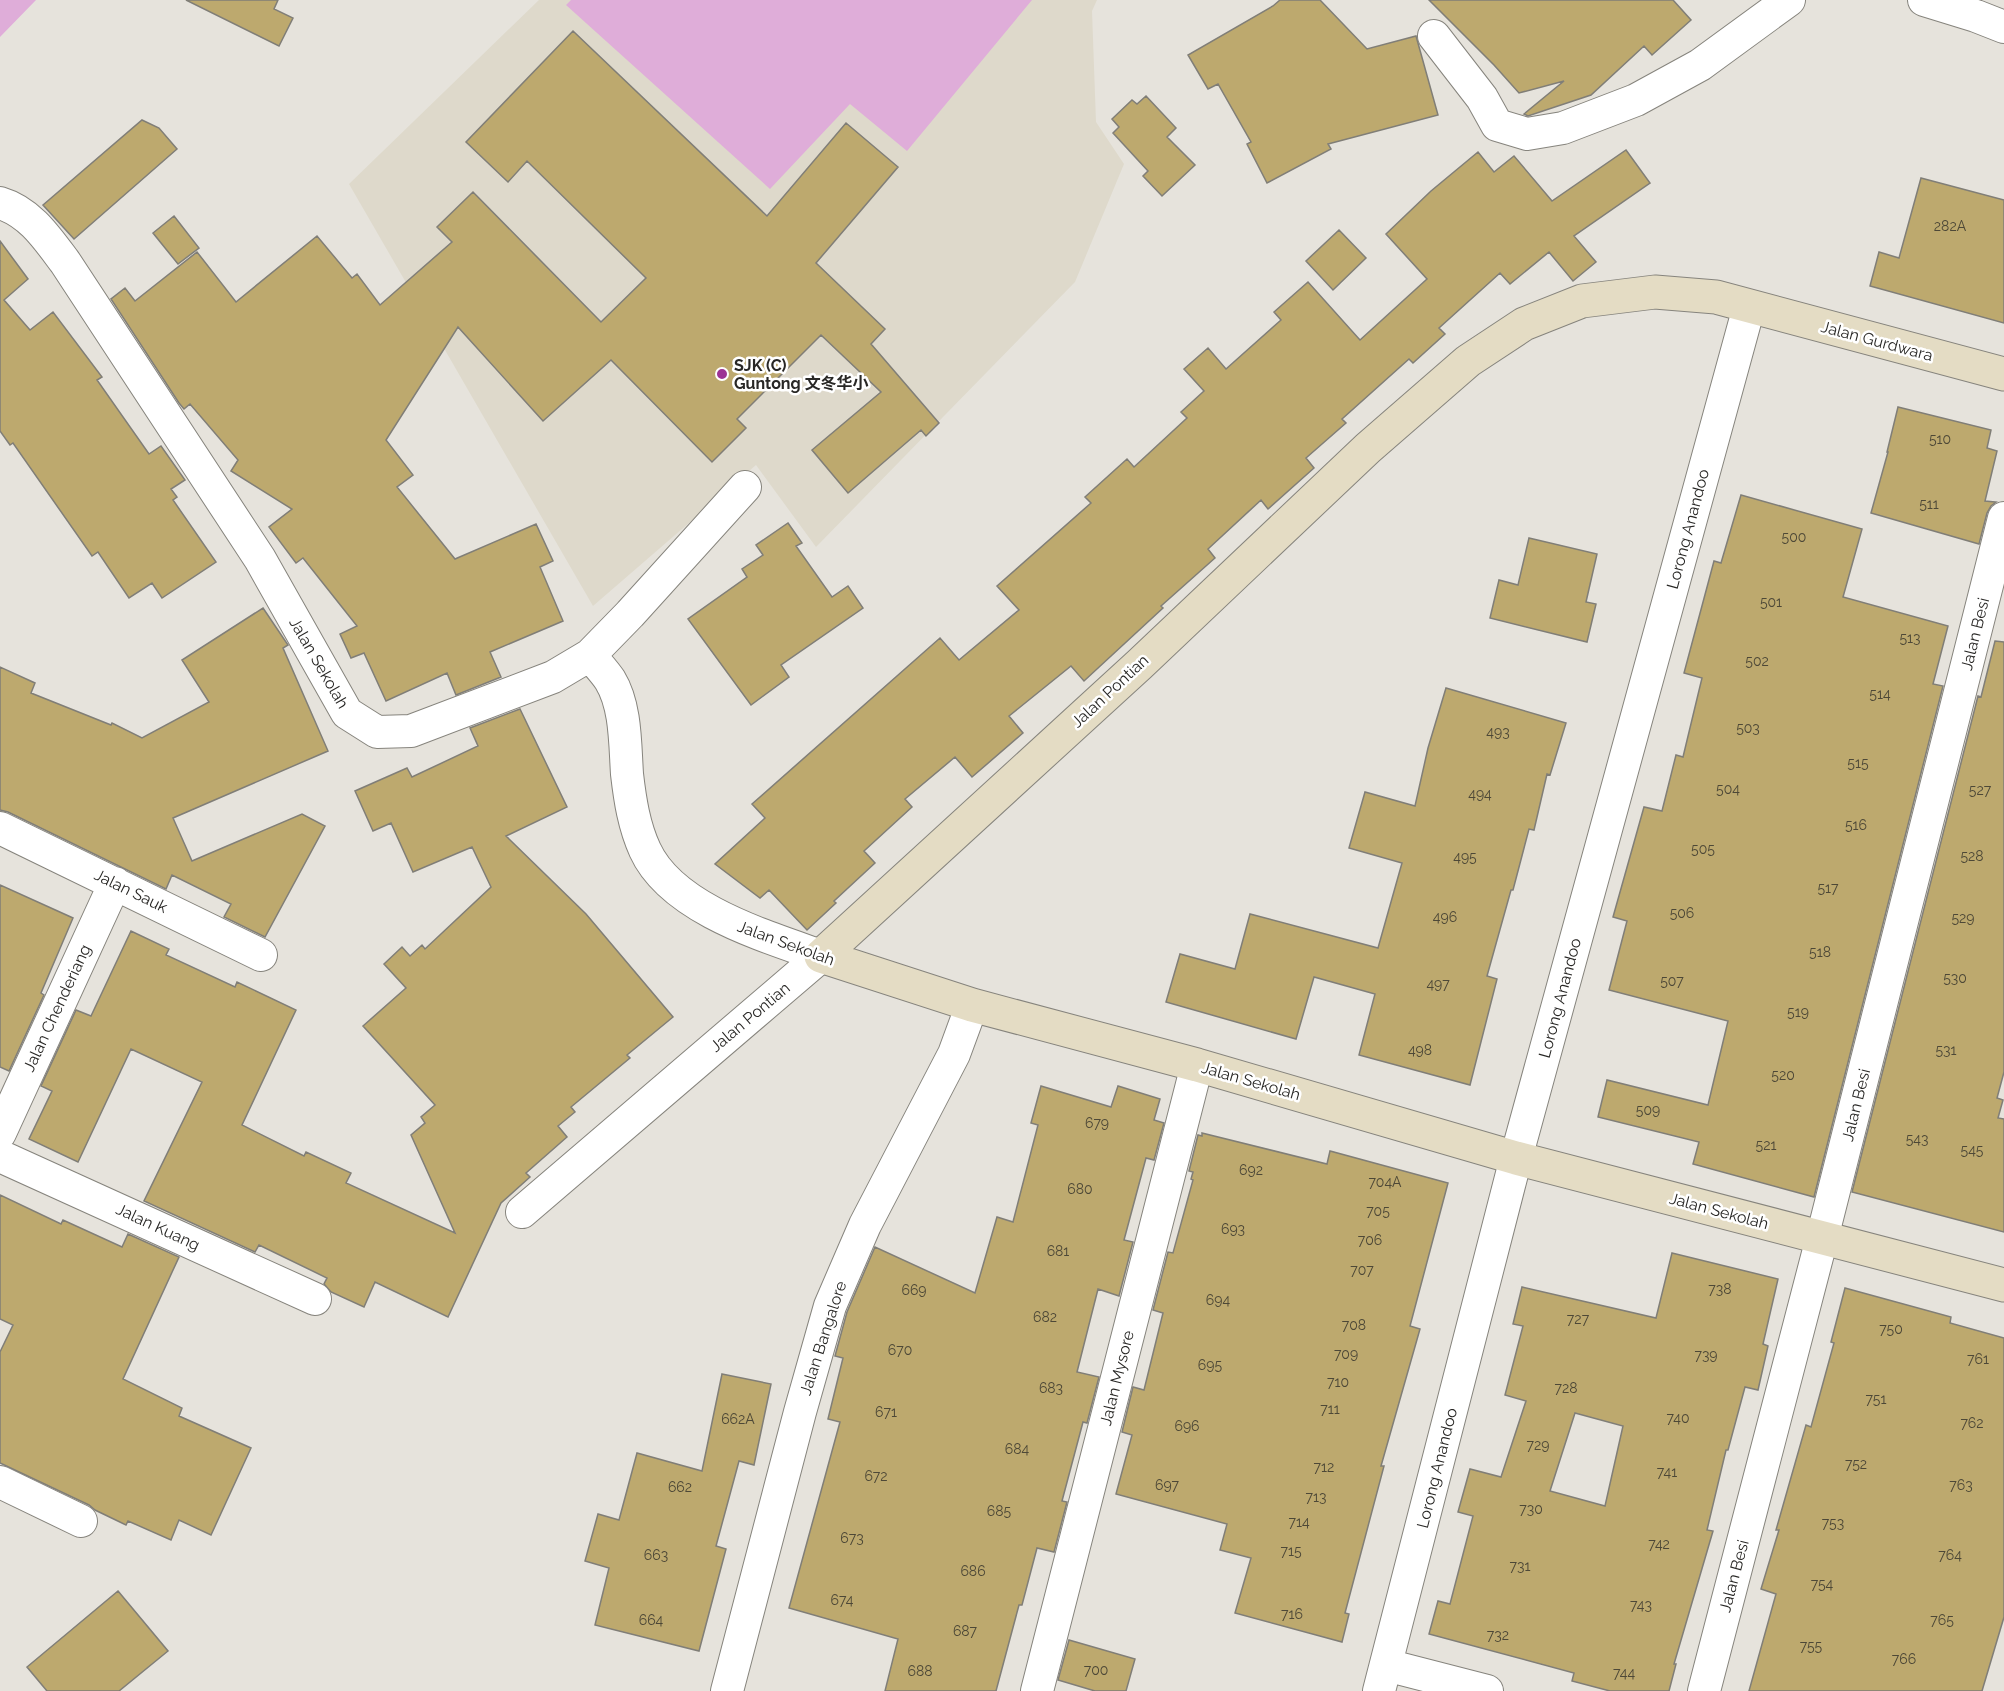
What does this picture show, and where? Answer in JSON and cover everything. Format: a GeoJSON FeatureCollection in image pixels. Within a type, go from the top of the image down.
{"type":"FeatureCollection","features":[{"type":"Feature","properties":{"kind":"street"},"geometry":{"type":"LineString","coordinates":[[1434,36],[1482,98],[1497,125],[1527,134],[1563,128],[1636,100],[1700,65],[1789,0]]}},
{"type":"Feature","properties":{"kind":"street"},"geometry":{"type":"LineString","coordinates":[[1924,0],[1976,15],[2004,27]]}},
{"type":"Feature","properties":{"kind":"street","name":"Jalan Sekolah"},"geometry":{"type":"LineString","coordinates":[[0,203],[10,206],[29,218],[48,238],[65,262],[260,559],[347,713],[377,732],[411,731],[553,677],[590,655],[610,681],[619,701],[630,803],[645,851],[664,878],[691,900],[736,926],[821,957],[972,1005],[1197,1065],[1516,1158],[2004,1285]]}},
{"type":"Feature","properties":{"kind":"street","name":"Jalan Pontian"},"geometry":{"type":"LineString","coordinates":[[522,1212],[821,957],[1131,672],[1368,448],[1468,361],[1524,324],[1582,301],[1655,292],[1716,297],[1749,306]]}},
{"type":"Feature","properties":{"kind":"street","name":"Jalan Gurdwara"},"geometry":{"type":"LineString","coordinates":[[1749,306],[2004,374]]}},
{"type":"Feature","properties":{"kind":"street","name":"Lorong Anandoo"},"geometry":{"type":"LineString","coordinates":[[1382,1678],[1516,1158],[1749,306]]}},
{"type":"Feature","properties":{"kind":"street"},"geometry":{"type":"LineString","coordinates":[[590,655],[745,487]]}},
{"type":"Feature","properties":{"kind":"street","name":"Jalan Besi"},"geometry":{"type":"LineString","coordinates":[[1704,1691],[1822,1238],[2004,518]]}},
{"type":"Feature","properties":{"kind":"street","name":"Jalan Sauk"},"geometry":{"type":"LineString","coordinates":[[0,828],[261,955]]}},
{"type":"Feature","properties":{"kind":"street","name":"Jalan Chenderiang"},"geometry":{"type":"LineString","coordinates":[[0,1133],[115,883]]}},
{"type":"Feature","properties":{"kind":"street","name":"Jalan Bangalore"},"geometry":{"type":"LineString","coordinates":[[727,1691],[830,1306],[865,1225],[954,1054],[972,1005]]}},
{"type":"Feature","properties":{"kind":"street","name":"Jalan Mysore"},"geometry":{"type":"LineString","coordinates":[[1037,1691],[1197,1065]]}},
{"type":"Feature","properties":{"kind":"street","name":"Jalan Kuang"},"geometry":{"type":"LineString","coordinates":[[0,1156],[315,1299]]}},
{"type":"Feature","properties":{"kind":"street"},"geometry":{"type":"LineString","coordinates":[[0,1482],[81,1521]]}},
{"type":"Feature","properties":{"kind":"street"},"geometry":{"type":"LineString","coordinates":[[1382,1678],[1487,1691]]}},
{"type":"Feature","properties":{"kind":"shaded area"},"geometry":{"type":"Polygon","coordinates":[[[0,0],[36,0],[0,37],[0,0]]]}},
{"type":"Feature","properties":{"kind":"shaded area","name":"SJK (C) Guntong 文冬华小"},"geometry":{"type":"Polygon","coordinates":[[[539,0],[1097,0],[1092,11],[1096,122],[1124,164],[1075,282],[816,547],[756,465],[593,606],[349,184],[539,0]]]}},
{"type":"Feature","properties":{"kind":"shaded area"},"geometry":{"type":"Polygon","coordinates":[[[571,0],[1032,0],[907,151],[850,104],[770,189],[566,5],[571,0]]]}},
{"type":"Feature","properties":{"kind":"building"},"geometry":{"type":"Polygon","coordinates":[[[186,0],[278,0],[274,9],[293,18],[279,46],[186,0]]]}},
{"type":"Feature","properties":{"kind":"building"},"geometry":{"type":"Polygon","coordinates":[[[1280,0],[1320,0],[1367,49],[1416,36],[1438,115],[1328,144],[1331,149],[1267,183],[1247,144],[1251,142],[1218,84],[1208,89],[1188,55],[1280,0]]]}},
{"type":"Feature","properties":{"kind":"building"},"geometry":{"type":"Polygon","coordinates":[[[1429,0],[1673,0],[1691,20],[1652,55],[1644,46],[1591,95],[1528,116],[1524,114],[1564,81],[1519,93],[1429,0]]]}},
{"type":"Feature","properties":{"kind":"building"},"geometry":{"type":"Polygon","coordinates":[[[573,31],[767,216],[846,123],[898,167],[816,263],[885,329],[871,344],[939,423],[926,436],[921,430],[848,493],[812,450],[881,392],[821,335],[737,419],[746,428],[712,462],[611,360],[543,421],[458,327],[386,440],[413,475],[397,487],[455,559],[536,524],[553,561],[540,567],[563,621],[490,652],[501,677],[456,695],[447,673],[386,701],[364,653],[351,658],[340,634],[357,626],[303,558],[296,563],[269,527],[292,509],[231,471],[238,460],[190,404],[184,409],[179,403],[111,299],[125,288],[135,301],[197,252],[236,302],[317,236],[352,278],[357,274],[380,305],[452,242],[437,227],[473,192],[601,322],[646,278],[527,161],[508,182],[466,142],[573,31]]]}},
{"type":"Feature","properties":{"kind":"building"},"geometry":{"type":"Polygon","coordinates":[[[1146,96],[1176,128],[1167,137],[1195,165],[1162,196],[1143,176],[1148,171],[1113,133],[1119,127],[1112,119],[1132,100],[1137,104],[1146,96]]]}},
{"type":"Feature","properties":{"kind":"building"},"geometry":{"type":"Polygon","coordinates":[[[142,120],[159,128],[177,149],[74,239],[43,205],[142,120]]]}},
{"type":"Feature","properties":{"kind":"building"},"geometry":{"type":"Polygon","coordinates":[[[1626,150],[1650,183],[1574,236],[1596,262],[1573,281],[1549,252],[1510,284],[1500,273],[1439,328],[1445,334],[1413,363],[1409,359],[1342,419],[1346,423],[1306,458],[1314,468],[1268,509],[1261,500],[1208,549],[1215,558],[1161,606],[1163,608],[1084,681],[1071,666],[1009,716],[1023,733],[972,777],[955,757],[905,799],[912,807],[864,851],[875,863],[807,930],[769,890],[760,898],[715,864],[765,818],[752,804],[940,638],[959,660],[1019,610],[997,586],[1091,503],[1085,497],[1127,459],[1134,467],[1187,418],[1181,412],[1204,391],[1184,369],[1208,348],[1226,369],[1281,320],[1274,312],[1308,282],[1360,340],[1427,279],[1386,234],[1431,191],[1478,152],[1494,172],[1514,156],[1552,201],[1626,150]]]}},
{"type":"Feature","properties":{"kind":"building"},"geometry":{"type":"Polygon","coordinates":[[[1921,178],[2004,200],[2004,323],[1870,286],[1879,252],[1899,258],[1921,178]]]}},
{"type":"Feature","properties":{"kind":"building"},"geometry":{"type":"Polygon","coordinates":[[[174,216],[199,248],[178,264],[153,233],[174,216]]]}},
{"type":"Feature","properties":{"kind":"building"},"geometry":{"type":"Polygon","coordinates":[[[1339,230],[1366,258],[1333,290],[1306,261],[1339,230]]]}},
{"type":"Feature","properties":{"kind":"building"},"geometry":{"type":"Polygon","coordinates":[[[0,241],[28,279],[4,300],[30,330],[53,312],[102,377],[97,380],[149,454],[161,446],[185,480],[171,489],[177,497],[173,500],[216,562],[162,598],[152,583],[129,598],[98,552],[92,556],[13,443],[10,445],[0,431],[0,241]]]}},
{"type":"Feature","properties":{"kind":"building"},"geometry":{"type":"Polygon","coordinates":[[[1898,407],[1991,430],[1987,448],[1997,451],[1985,501],[1996,502],[1987,513],[1979,544],[1871,513],[1898,407]]]}},
{"type":"Feature","properties":{"kind":"building"},"geometry":{"type":"Polygon","coordinates":[[[1741,495],[1862,529],[1843,597],[1948,626],[1933,684],[1943,686],[1814,1197],[1693,1164],[1699,1142],[1598,1117],[1607,1080],[1708,1105],[1728,1021],[1609,990],[1627,921],[1613,917],[1644,807],[1662,811],[1676,755],[1683,757],[1702,678],[1684,673],[1714,561],[1721,563],[1741,495]]]}},
{"type":"Feature","properties":{"kind":"building"},"geometry":{"type":"Polygon","coordinates":[[[788,523],[802,543],[796,546],[832,597],[848,586],[863,608],[781,665],[789,677],[751,705],[688,619],[747,577],[742,569],[763,555],[756,545],[788,523]]]}},
{"type":"Feature","properties":{"kind":"building"},"geometry":{"type":"Polygon","coordinates":[[[1529,538],[1597,554],[1586,602],[1596,604],[1587,642],[1490,618],[1499,580],[1518,585],[1529,538]]]}},
{"type":"Feature","properties":{"kind":"building"},"geometry":{"type":"Polygon","coordinates":[[[263,608],[288,645],[283,648],[328,751],[173,818],[192,861],[302,814],[325,826],[265,937],[224,917],[231,904],[172,875],[166,889],[0,810],[0,667],[35,683],[31,693],[111,725],[112,723],[142,738],[209,702],[182,660],[263,608]]]}},
{"type":"Feature","properties":{"kind":"building"},"geometry":{"type":"Polygon","coordinates":[[[1995,641],[2004,642],[2004,1072],[1997,1098],[2003,1100],[1998,1118],[2004,1119],[2004,1232],[1852,1192],[1978,696],[1981,697],[1995,641]]]}},
{"type":"Feature","properties":{"kind":"building"},"geometry":{"type":"Polygon","coordinates":[[[1446,688],[1566,723],[1550,775],[1547,774],[1534,830],[1529,829],[1487,976],[1497,979],[1470,1085],[1359,1055],[1375,994],[1314,977],[1296,1039],[1166,1002],[1180,954],[1235,969],[1250,914],[1378,948],[1402,863],[1349,848],[1365,792],[1415,806],[1428,748],[1446,688]]]}},
{"type":"Feature","properties":{"kind":"building"},"geometry":{"type":"Polygon","coordinates":[[[520,709],[567,807],[506,836],[586,914],[673,1017],[627,1055],[630,1058],[571,1107],[575,1112],[558,1126],[567,1137],[526,1173],[530,1177],[501,1203],[448,1317],[375,1282],[364,1307],[331,1292],[324,1284],[327,1278],[259,1245],[255,1252],[144,1201],[202,1082],[131,1049],[78,1162],[29,1139],[52,1091],[41,1086],[76,1010],[91,1016],[131,931],[169,949],[166,955],[235,987],[237,982],[296,1010],[242,1125],[304,1156],[306,1152],[351,1173],[346,1183],[455,1233],[411,1135],[425,1123],[421,1117],[435,1105],[363,1026],[406,988],[384,964],[402,947],[410,956],[422,945],[425,949],[491,887],[472,847],[413,872],[391,823],[373,831],[355,791],[407,768],[412,777],[478,746],[470,728],[520,709]]]}},
{"type":"Feature","properties":{"kind":"building"},"geometry":{"type":"Polygon","coordinates":[[[0,885],[73,918],[41,993],[44,995],[9,1071],[0,1067],[0,885]]]}},
{"type":"Feature","properties":{"kind":"building"},"geometry":{"type":"Polygon","coordinates":[[[1041,1086],[1111,1107],[1118,1086],[1160,1099],[1154,1120],[1164,1123],[1154,1160],[1146,1158],[1124,1240],[1133,1242],[1119,1296],[1098,1289],[1077,1372],[1099,1377],[1087,1423],[1083,1422],[1062,1501],[1067,1502],[1054,1552],[1037,1548],[996,1691],[885,1691],[898,1639],[789,1608],[840,1422],[828,1419],[843,1358],[835,1356],[847,1312],[875,1247],[975,1293],[997,1217],[1013,1222],[1038,1125],[1031,1123],[1041,1086]]]}},
{"type":"Feature","properties":{"kind":"building"},"geometry":{"type":"Polygon","coordinates":[[[1202,1133],[1327,1164],[1330,1151],[1448,1183],[1410,1326],[1420,1329],[1381,1466],[1384,1466],[1345,1613],[1349,1614],[1342,1642],[1235,1613],[1251,1558],[1220,1550],[1227,1524],[1116,1494],[1132,1435],[1122,1432],[1133,1387],[1144,1390],[1163,1313],[1153,1310],[1168,1252],[1173,1253],[1193,1180],[1191,1179],[1193,1172],[1189,1171],[1198,1135],[1202,1136],[1202,1133]]]}},
{"type":"Feature","properties":{"kind":"building"},"geometry":{"type":"Polygon","coordinates":[[[0,1195],[61,1224],[63,1220],[122,1247],[128,1234],[179,1257],[123,1379],[182,1408],[179,1416],[251,1448],[211,1535],[179,1520],[171,1540],[128,1521],[126,1525],[0,1463],[0,1352],[13,1325],[0,1319],[0,1195]]]}},
{"type":"Feature","properties":{"kind":"building"},"geometry":{"type":"Polygon","coordinates":[[[1672,1253],[1778,1279],[1763,1344],[1768,1346],[1758,1390],[1745,1387],[1728,1450],[1726,1450],[1707,1530],[1713,1531],[1674,1664],[1676,1664],[1669,1691],[1610,1691],[1572,1681],[1574,1673],[1429,1634],[1438,1601],[1450,1604],[1473,1516],[1458,1512],[1470,1469],[1501,1477],[1526,1401],[1505,1395],[1523,1326],[1513,1324],[1522,1287],[1656,1318],[1672,1253]],[[1575,1413],[1550,1491],[1605,1506],[1623,1426],[1575,1413]]]}},
{"type":"Feature","properties":{"kind":"building"},"geometry":{"type":"Polygon","coordinates":[[[1845,1288],[1951,1317],[1950,1323],[2004,1338],[2004,1617],[1982,1691],[1749,1691],[1776,1594],[1761,1589],[1806,1425],[1811,1427],[1834,1343],[1831,1342],[1845,1288]]]}},
{"type":"Feature","properties":{"kind":"building"},"geometry":{"type":"Polygon","coordinates":[[[722,1374],[771,1384],[754,1465],[739,1461],[716,1546],[726,1549],[699,1651],[595,1625],[609,1568],[585,1561],[598,1514],[619,1520],[637,1453],[702,1471],[722,1374]]]}},
{"type":"Feature","properties":{"kind":"building"},"geometry":{"type":"Polygon","coordinates":[[[118,1591],[168,1651],[119,1691],[47,1691],[27,1667],[118,1591]]]}},
{"type":"Feature","properties":{"kind":"building"},"geometry":{"type":"Polygon","coordinates":[[[1069,1640],[1135,1659],[1126,1691],[1095,1691],[1058,1680],[1069,1640]]]}},
{"type":"Feature","properties":{"kind":"place","name":"SJK (C) Guntong 文冬华小"},"geometry":{"type":"Point","coordinates":[722,374]}}]}
